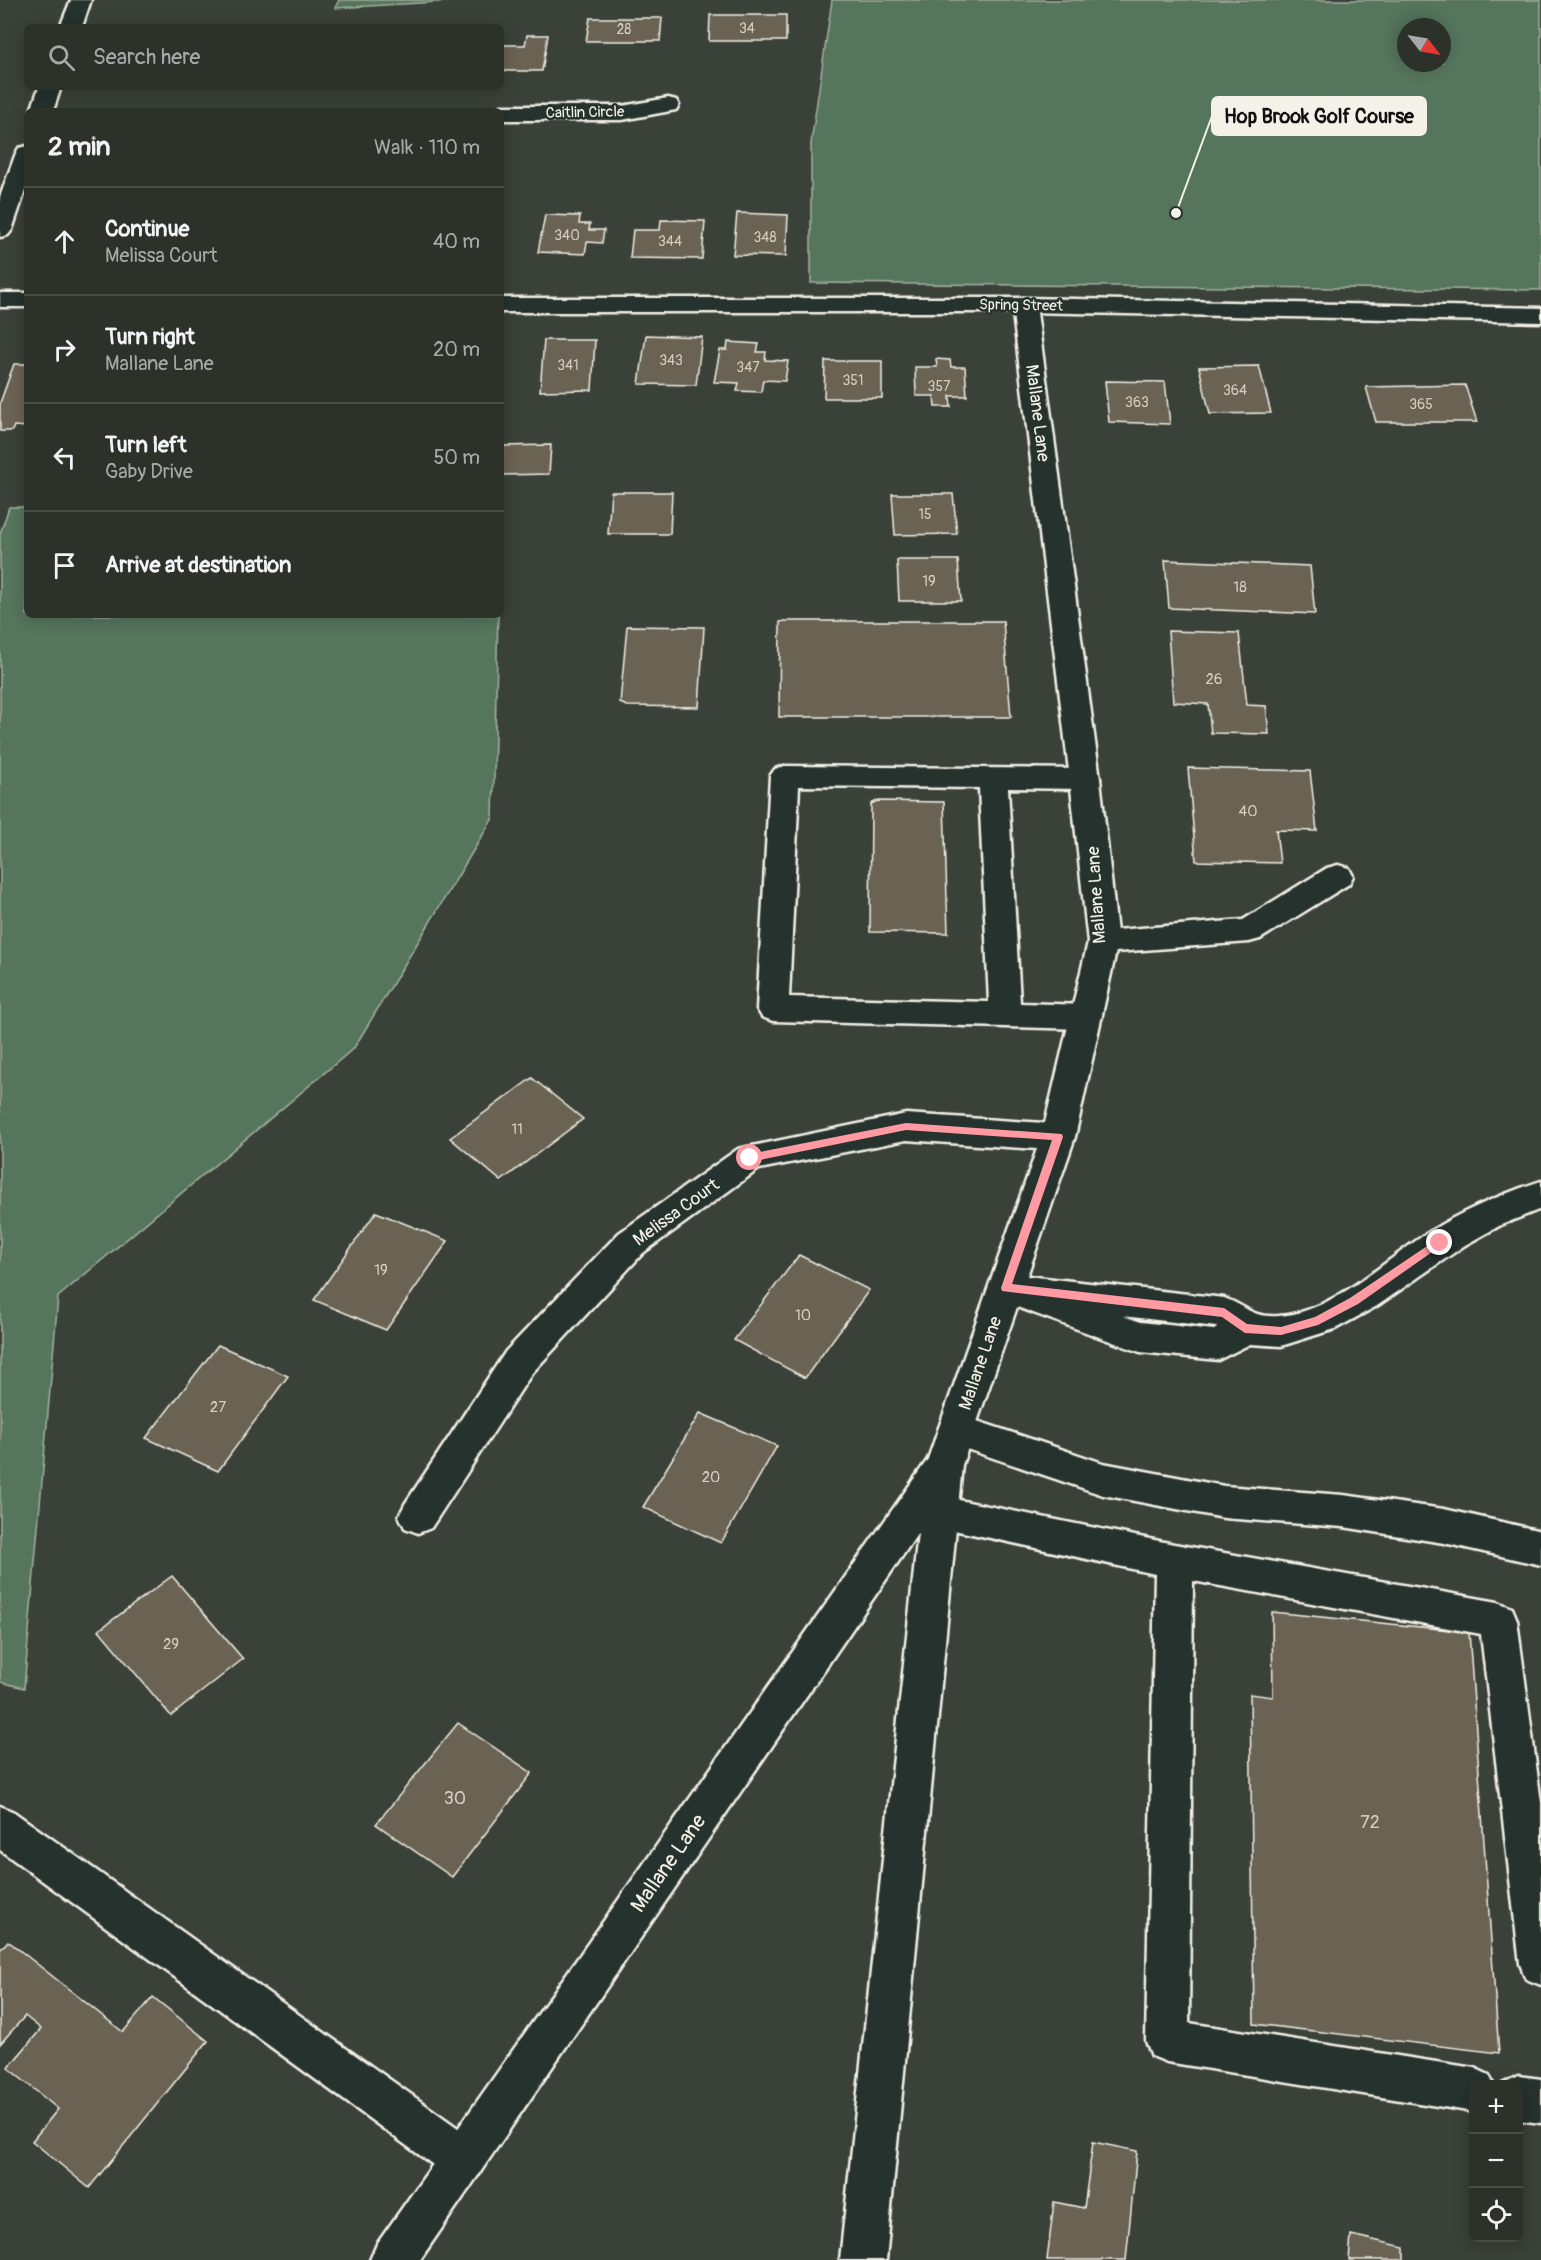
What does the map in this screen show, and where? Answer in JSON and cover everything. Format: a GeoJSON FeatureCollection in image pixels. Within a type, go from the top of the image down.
{"type":"FeatureCollection","features":[{"type":"Feature","properties":{"kind":"street"},"geometry":{"type":"LineString","coordinates":[[72,24],[81,0]]}},
{"type":"Feature","properties":{"kind":"street"},"geometry":{"type":"LineString","coordinates":[[43,108],[49,90]]}},
{"type":"Feature","properties":{"kind":"street","name":"Caitlin Circle"},"geometry":{"type":"LineString","coordinates":[[504,113],[622,113],[668,105]]}},
{"type":"Feature","properties":{"kind":"street"},"geometry":{"type":"LineString","coordinates":[[0,230],[24,162]]}},
{"type":"Feature","properties":{"kind":"street"},"geometry":{"type":"LineString","coordinates":[[0,300],[24,300]]}},
{"type":"Feature","properties":{"kind":"street","name":"Spring Street"},"geometry":{"type":"LineString","coordinates":[[504,305],[1024,305],[1541,315]]}},
{"type":"Feature","properties":{"kind":"street","name":"Mallane Lane"},"geometry":{"type":"LineString","coordinates":[[863,2260],[939,1512],[950,1448],[1058,1137],[1103,942],[1085,779],[1024,305]]}},
{"type":"Feature","properties":{"kind":"street"},"geometry":{"type":"LineString","coordinates":[[1085,779],[785,776],[773,1009],[1086,1017]]}},
{"type":"Feature","properties":{"kind":"street"},"geometry":{"type":"LineString","coordinates":[[993,778],[1005,1014]]}},
{"type":"Feature","properties":{"kind":"street"},"geometry":{"type":"LineString","coordinates":[[1103,942],[1248,931],[1338,876]]}},
{"type":"Feature","properties":{"kind":"street","name":"Melissa Court"},"geometry":{"type":"LineString","coordinates":[[418,1516],[519,1362],[631,1243],[750,1158],[906,1127],[1058,1137]]}},
{"type":"Feature","properties":{"kind":"street"},"geometry":{"type":"LineString","coordinates":[[1006,1288],[1140,1337],[1218,1345],[1245,1329],[1281,1331],[1318,1321],[1354,1301],[1471,1224],[1513,1204],[1541,1195]]}},
{"type":"Feature","properties":{"kind":"street"},"geometry":{"type":"LineString","coordinates":[[950,1448],[1224,1502],[1343,1511],[1444,1526],[1541,1548]]}},
{"type":"Feature","properties":{"kind":"street","name":"Mallane Lane"},"geometry":{"type":"LineString","coordinates":[[393,2260],[950,1448]]}},
{"type":"Feature","properties":{"kind":"street"},"geometry":{"type":"LineString","coordinates":[[939,1512],[1174,1562],[1498,1620],[1541,1964]]}},
{"type":"Feature","properties":{"kind":"street"},"geometry":{"type":"LineString","coordinates":[[1174,1562],[1167,2041],[1469,2090]]}},
{"type":"Feature","properties":{"kind":"street"},"geometry":{"type":"LineString","coordinates":[[0,1826],[463,2159]]}},
{"type":"Feature","properties":{"kind":"street"},"geometry":{"type":"LineString","coordinates":[[1523,2099],[1541,2101]]}},
{"type":"Feature","properties":{"kind":"green space"},"geometry":{"type":"Polygon","coordinates":[[[339,0],[471,0],[335,8],[339,0]]]}},
{"type":"Feature","properties":{"kind":"green space"},"geometry":{"type":"Polygon","coordinates":[[[832,0],[1541,0],[1541,290],[811,283],[811,143],[832,0]]]}},
{"type":"Feature","properties":{"kind":"green space"},"geometry":{"type":"Polygon","coordinates":[[[9,507],[24,507],[24,618],[498,618],[493,818],[354,1048],[58,1297],[24,1688],[0,1682],[0,534],[9,507]]]}},
{"type":"Feature","properties":{"kind":"building"},"geometry":{"type":"Polygon","coordinates":[[[710,15],[786,15],[786,41],[709,41],[710,15]]]}},
{"type":"Feature","properties":{"kind":"building"},"geometry":{"type":"Polygon","coordinates":[[[590,18],[662,18],[660,41],[586,41],[590,18]]]}},
{"type":"Feature","properties":{"kind":"building"},"geometry":{"type":"Polygon","coordinates":[[[527,35],[548,35],[542,71],[504,71],[504,45],[525,45],[527,35]]]}},
{"type":"Feature","properties":{"kind":"building"},"geometry":{"type":"Polygon","coordinates":[[[737,213],[788,215],[786,256],[733,255],[737,213]]]}},
{"type":"Feature","properties":{"kind":"building"},"geometry":{"type":"Polygon","coordinates":[[[545,215],[580,216],[579,224],[590,224],[589,230],[604,230],[602,243],[587,242],[585,254],[538,252],[545,215]]]}},
{"type":"Feature","properties":{"kind":"building"},"geometry":{"type":"Polygon","coordinates":[[[661,220],[705,221],[702,259],[630,258],[633,230],[660,230],[661,220]]]}},
{"type":"Feature","properties":{"kind":"building"},"geometry":{"type":"Polygon","coordinates":[[[646,335],[702,337],[696,385],[639,384],[646,335]]]}},
{"type":"Feature","properties":{"kind":"building"},"geometry":{"type":"Polygon","coordinates":[[[544,340],[595,340],[592,390],[540,391],[544,340]]]}},
{"type":"Feature","properties":{"kind":"building"},"geometry":{"type":"Polygon","coordinates":[[[728,342],[759,344],[757,352],[766,352],[765,360],[788,361],[785,381],[763,380],[761,392],[737,391],[739,383],[714,382],[720,350],[727,350],[728,342]]]}},
{"type":"Feature","properties":{"kind":"building"},"geometry":{"type":"Polygon","coordinates":[[[936,359],[950,360],[951,367],[965,367],[967,396],[950,396],[951,407],[935,407],[934,396],[916,396],[915,367],[937,367],[936,359]]]}},
{"type":"Feature","properties":{"kind":"building"},"geometry":{"type":"Polygon","coordinates":[[[825,361],[882,361],[882,398],[824,398],[825,361]]]}},
{"type":"Feature","properties":{"kind":"building"},"geometry":{"type":"Polygon","coordinates":[[[14,364],[24,364],[24,427],[14,426],[12,431],[0,431],[0,403],[14,364]]]}},
{"type":"Feature","properties":{"kind":"building"},"geometry":{"type":"Polygon","coordinates":[[[1259,366],[1271,413],[1210,414],[1199,367],[1259,366]]]}},
{"type":"Feature","properties":{"kind":"building"},"geometry":{"type":"Polygon","coordinates":[[[1105,381],[1165,382],[1170,424],[1109,422],[1105,381]]]}},
{"type":"Feature","properties":{"kind":"building"},"geometry":{"type":"Polygon","coordinates":[[[1465,385],[1477,422],[1376,422],[1366,387],[1465,385]]]}},
{"type":"Feature","properties":{"kind":"building"},"geometry":{"type":"Polygon","coordinates":[[[551,445],[549,474],[504,475],[504,446],[551,445]]]}},
{"type":"Feature","properties":{"kind":"building"},"geometry":{"type":"Polygon","coordinates":[[[611,492],[672,492],[670,534],[608,534],[611,492]]]}},
{"type":"Feature","properties":{"kind":"building"},"geometry":{"type":"Polygon","coordinates":[[[892,494],[953,494],[957,534],[895,535],[892,494]]]}},
{"type":"Feature","properties":{"kind":"building"},"geometry":{"type":"Polygon","coordinates":[[[897,560],[958,560],[961,601],[899,601],[897,560]]]}},
{"type":"Feature","properties":{"kind":"building"},"geometry":{"type":"Polygon","coordinates":[[[1165,560],[1310,566],[1315,614],[1169,608],[1165,560]]]}},
{"type":"Feature","properties":{"kind":"building"},"geometry":{"type":"Polygon","coordinates":[[[1003,621],[1011,717],[779,717],[780,622],[1003,621]]]}},
{"type":"Feature","properties":{"kind":"building"},"geometry":{"type":"Polygon","coordinates":[[[627,626],[704,627],[699,707],[627,706],[620,703],[627,626]]]}},
{"type":"Feature","properties":{"kind":"building"},"geometry":{"type":"Polygon","coordinates":[[[1168,631],[1239,633],[1247,705],[1266,706],[1269,734],[1211,733],[1208,704],[1173,702],[1168,631]]]}},
{"type":"Feature","properties":{"kind":"building"},"geometry":{"type":"Polygon","coordinates":[[[1188,768],[1310,771],[1317,831],[1276,830],[1280,863],[1196,861],[1188,768]]]}},
{"type":"Feature","properties":{"kind":"building"},"geometry":{"type":"Polygon","coordinates":[[[877,801],[944,802],[948,933],[870,932],[871,804],[877,801]]]}},
{"type":"Feature","properties":{"kind":"building"},"geometry":{"type":"Polygon","coordinates":[[[532,1078],[583,1119],[501,1181],[450,1138],[532,1078]]]}},
{"type":"Feature","properties":{"kind":"building"},"geometry":{"type":"Polygon","coordinates":[[[376,1212],[448,1241],[386,1330],[314,1300],[376,1212]]]}},
{"type":"Feature","properties":{"kind":"building"},"geometry":{"type":"Polygon","coordinates":[[[799,1255],[869,1290],[805,1378],[734,1340],[799,1255]]]}},
{"type":"Feature","properties":{"kind":"building"},"geometry":{"type":"Polygon","coordinates":[[[218,1345],[288,1376],[218,1471],[146,1438],[218,1345]]]}},
{"type":"Feature","properties":{"kind":"building"},"geometry":{"type":"Polygon","coordinates":[[[700,1413],[777,1446],[721,1543],[643,1507],[700,1413]]]}},
{"type":"Feature","properties":{"kind":"building"},"geometry":{"type":"Polygon","coordinates":[[[172,1576],[243,1659],[171,1716],[99,1630],[172,1576]]]}},
{"type":"Feature","properties":{"kind":"building"},"geometry":{"type":"Polygon","coordinates":[[[1272,1612],[1469,1632],[1499,2053],[1254,2024],[1250,1694],[1273,1697],[1272,1612]]]}},
{"type":"Feature","properties":{"kind":"building"},"geometry":{"type":"Polygon","coordinates":[[[458,1723],[532,1773],[452,1877],[376,1824],[458,1723]]]}},
{"type":"Feature","properties":{"kind":"building"},"geometry":{"type":"Polygon","coordinates":[[[8,1941],[123,2032],[153,1997],[208,2041],[89,2188],[32,2141],[58,2109],[8,2068],[41,2029],[25,2016],[0,2044],[0,1950],[8,1941]]]}},
{"type":"Feature","properties":{"kind":"building"},"geometry":{"type":"Polygon","coordinates":[[[1093,2142],[1137,2151],[1126,2260],[1047,2260],[1054,2202],[1084,2208],[1093,2142]]]}},
{"type":"Feature","properties":{"kind":"building"},"geometry":{"type":"Polygon","coordinates":[[[1351,2235],[1404,2247],[1404,2260],[1349,2260],[1351,2235]]]}},
{"type":"Feature","properties":{"kind":"place","name":"Hop Brook Golf Course"},"geometry":{"type":"Point","coordinates":[1176,213]}},
{"type":"Feature","properties":{"kind":"route"},"geometry":{"type":"LineString","coordinates":[[750,1158],[906,1127],[1058,1137],[1006,1288],[1224,1312],[1245,1329],[1281,1331],[1318,1321],[1354,1301],[1440,1243]]}}]}
